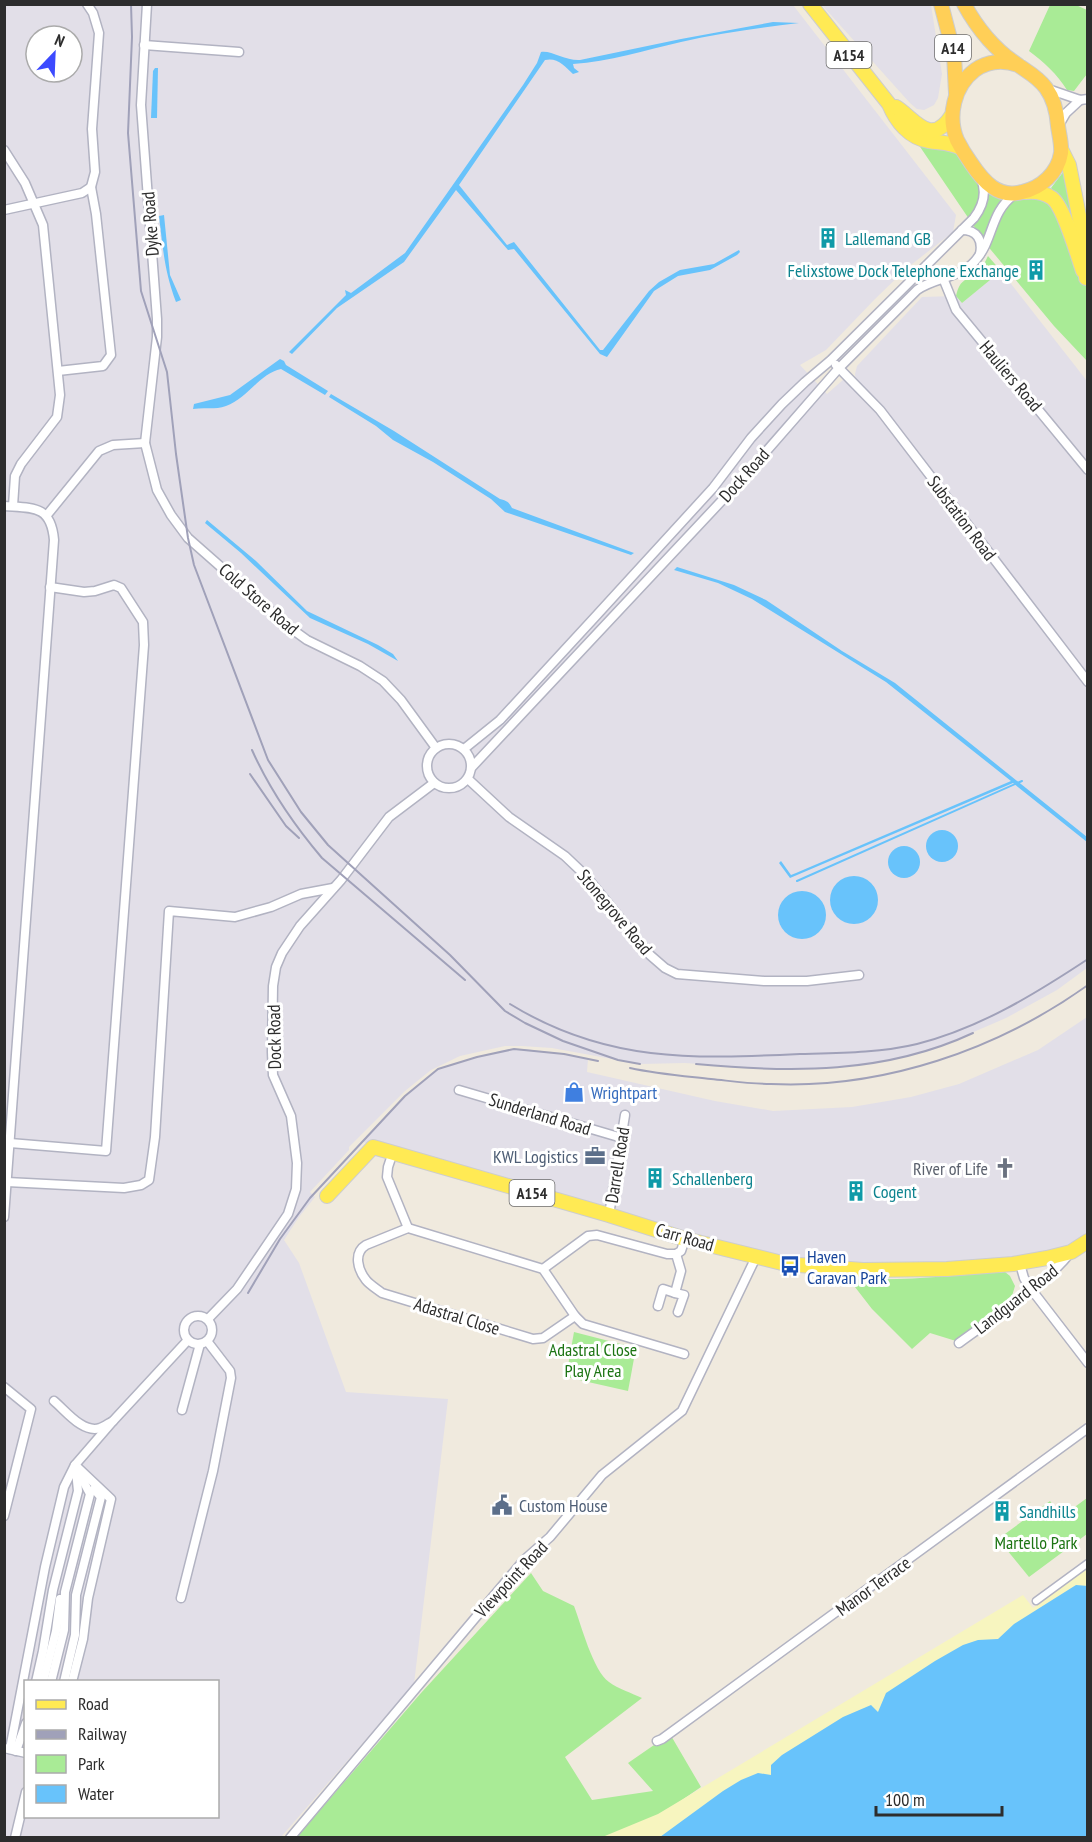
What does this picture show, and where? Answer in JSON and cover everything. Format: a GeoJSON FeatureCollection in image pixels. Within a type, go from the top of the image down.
{"type":"FeatureCollection","features":[{"type":"Feature","properties":{"kind":"highway","name":"A14"},"geometry":{"type":"LineString","coordinates":[[941,4],[954,54],[956,93]]}},
{"type":"Feature","properties":{"kind":"highway","name":"A14"},"geometry":{"type":"LineString","coordinates":[[963,4],[985,36],[1018,66]]}},
{"type":"Feature","properties":{"kind":"highway"},"geometry":{"type":"LineString","coordinates":[[1003,62],[1028,70],[1046,88],[1054,104],[1062,151],[1055,170],[1038,187],[1020,193],[996,190],[980,177],[961,148],[955,133],[952,115],[956,93],[966,79],[982,66],[1003,62]]}},
{"type":"Feature","properties":{"kind":"main road","name":"A154"},"geometry":{"type":"LineString","coordinates":[[810,4],[889,104],[893,114],[912,135],[926,140],[950,143],[961,148]]}},
{"type":"Feature","properties":{"kind":"main road","name":"A154"},"geometry":{"type":"LineString","coordinates":[[889,104],[899,108],[923,129],[940,127],[946,124],[952,115]]}},
{"type":"Feature","properties":{"kind":"main road"},"geometry":{"type":"LineString","coordinates":[[1062,151],[1069,165],[1086,252],[1087,281]]}},
{"type":"Feature","properties":{"kind":"main road"},"geometry":{"type":"LineString","coordinates":[[1020,193],[1036,191],[1053,198],[1060,208],[1087,281]]}},
{"type":"Feature","properties":{"kind":"main road","name":"Carr Road"},"geometry":{"type":"LineString","coordinates":[[327,1196],[373,1147],[685,1239],[786,1264],[863,1270],[947,1269],[1020,1264],[1071,1252]]}},
{"type":"Feature","properties":{"kind":"main road","name":"A154"},"geometry":{"type":"LineString","coordinates":[[1071,1252],[1088,1241]]}},
{"type":"Feature","properties":{"kind":"street"},"geometry":{"type":"LineString","coordinates":[[58,371],[104,366],[111,356],[96,214],[90,187],[95,172],[92,129],[99,33],[93,13],[87,4]]}},
{"type":"Feature","properties":{"kind":"street","name":"Dyke Road"},"geometry":{"type":"LineString","coordinates":[[145,443],[157,337],[142,122],[147,4]]}},
{"type":"Feature","properties":{"kind":"street"},"geometry":{"type":"LineString","coordinates":[[144,45],[239,52]]}},
{"type":"Feature","properties":{"kind":"street"},"geometry":{"type":"LineString","coordinates":[[1046,88],[1084,100]]}},
{"type":"Feature","properties":{"kind":"street"},"geometry":{"type":"LineString","coordinates":[[1058,126],[1066,113],[1084,100]]}},
{"type":"Feature","properties":{"kind":"street"},"geometry":{"type":"LineString","coordinates":[[4,150],[25,183],[43,225],[60,395],[57,417],[21,464],[15,477],[9,506],[31,508],[47,514],[53,527],[54,540],[9,1108],[10,1143],[4,1217]]}},
{"type":"Feature","properties":{"kind":"street","name":"Dock Road"},"geometry":{"type":"LineString","coordinates":[[464,749],[500,720],[595,617],[713,488],[751,438],[782,404],[831,360],[974,218],[982,204],[984,186],[980,177]]}},
{"type":"Feature","properties":{"kind":"street"},"geometry":{"type":"LineString","coordinates":[[4,210],[82,193],[90,187]]}},
{"type":"Feature","properties":{"kind":"street","name":"Dock Road"},"geometry":{"type":"LineString","coordinates":[[472,767],[743,478],[839,368],[925,284],[965,269],[974,263],[988,240],[998,211],[1005,201],[1020,193]]}},
{"type":"Feature","properties":{"kind":"street"},"geometry":{"type":"LineString","coordinates":[[962,230],[972,231],[978,236],[981,245],[980,254]]}},
{"type":"Feature","properties":{"kind":"street","name":"Hauliers Road"},"geometry":{"type":"LineString","coordinates":[[931,260],[929,271],[931,276],[941,279],[956,310],[1088,470]]}},
{"type":"Feature","properties":{"kind":"street","name":"Substation Road"},"geometry":{"type":"LineString","coordinates":[[831,360],[880,410],[1088,681]]}},
{"type":"Feature","properties":{"kind":"street"},"geometry":{"type":"LineString","coordinates":[[47,514],[99,451],[113,445],[145,443]]}},
{"type":"Feature","properties":{"kind":"street","name":"Cold Store Road"},"geometry":{"type":"LineString","coordinates":[[145,443],[157,490],[171,515],[188,538],[289,627],[307,640],[360,666],[383,681],[401,700],[436,748]]}},
{"type":"Feature","properties":{"kind":"street"},"geometry":{"type":"LineString","coordinates":[[10,1143],[106,1151],[144,645],[143,622],[121,588],[114,585],[84,592],[50,587]]}},
{"type":"Feature","properties":{"kind":"street"},"geometry":{"type":"LineString","coordinates":[[443,744],[451,744],[464,749],[472,767],[468,779],[453,788],[445,788],[434,783],[427,770],[428,759],[436,748],[443,744]]}},
{"type":"Feature","properties":{"kind":"street","name":"Stonegrove Road"},"geometry":{"type":"LineString","coordinates":[[468,779],[510,817],[565,856],[585,875],[650,955],[664,968],[677,974],[764,981],[807,981],[859,975]]}},
{"type":"Feature","properties":{"kind":"street","name":"Dock Road"},"geometry":{"type":"LineString","coordinates":[[208,1319],[237,1289],[282,1223],[288,1214],[296,1189],[297,1163],[291,1116],[273,1075],[273,986],[276,967],[282,953],[300,926],[389,817],[434,783]]}},
{"type":"Feature","properties":{"kind":"street"},"geometry":{"type":"LineString","coordinates":[[7,1182],[124,1188],[141,1185],[149,1180],[155,1137],[169,911],[235,917],[271,907],[301,894],[333,888]]}},
{"type":"Feature","properties":{"kind":"street","name":"Sunderland Road"},"geometry":{"type":"LineString","coordinates":[[459,1090],[622,1138]]}},
{"type":"Feature","properties":{"kind":"street","name":"Darrell Road"},"geometry":{"type":"LineString","coordinates":[[609,1215],[626,1115]]}},
{"type":"Feature","properties":{"kind":"street"},"geometry":{"type":"LineString","coordinates":[[393,1152],[387,1177],[408,1228],[543,1269],[583,1324],[684,1354]]}},
{"type":"Feature","properties":{"kind":"street","name":"Adastral Close"},"geometry":{"type":"LineString","coordinates":[[408,1228],[366,1245],[357,1254],[359,1265],[366,1279],[382,1293],[533,1339],[543,1338],[575,1316]]}},
{"type":"Feature","properties":{"kind":"street"},"geometry":{"type":"LineString","coordinates":[[543,1269],[588,1236],[597,1234],[667,1254],[681,1251],[685,1239]]}},
{"type":"Feature","properties":{"kind":"street","name":"Landguard Road"},"geometry":{"type":"LineString","coordinates":[[959,1343],[1031,1289],[1060,1265],[1071,1252]]}},
{"type":"Feature","properties":{"kind":"street"},"geometry":{"type":"LineString","coordinates":[[675,1254],[681,1271],[675,1293]]}},
{"type":"Feature","properties":{"kind":"street","name":"Viewpoint Road"},"geometry":{"type":"LineString","coordinates":[[290,1838],[524,1560],[550,1537],[593,1484],[682,1412],[756,1257]]}},
{"type":"Feature","properties":{"kind":"street"},"geometry":{"type":"LineString","coordinates":[[1020,1264],[1024,1278],[1031,1289],[1088,1363]]}},
{"type":"Feature","properties":{"kind":"street"},"geometry":{"type":"LineString","coordinates":[[658,1306],[663,1289],[684,1295],[678,1312]]}},
{"type":"Feature","properties":{"kind":"street"},"geometry":{"type":"LineString","coordinates":[[182,1410],[203,1343],[212,1334],[213,1329],[208,1319],[198,1315],[189,1318],[184,1327],[185,1336],[195,1344],[203,1343]]}},
{"type":"Feature","properties":{"kind":"street"},"geometry":{"type":"LineString","coordinates":[[27,1680],[45,1567],[64,1487],[75,1465],[188,1340]]}},
{"type":"Feature","properties":{"kind":"street"},"geometry":{"type":"LineString","coordinates":[[181,1598],[213,1471],[231,1378],[230,1371],[203,1343]]}},
{"type":"Feature","properties":{"kind":"street"},"geometry":{"type":"LineString","coordinates":[[4,1387],[30,1409],[4,1516]]}},
{"type":"Feature","properties":{"kind":"street"},"geometry":{"type":"LineString","coordinates":[[54,1401],[89,1429],[98,1429],[113,1421]]}},
{"type":"Feature","properties":{"kind":"street","name":"Manor Terrace"},"geometry":{"type":"LineString","coordinates":[[657,1741],[663,1739],[1088,1428]]}},
{"type":"Feature","properties":{"kind":"street"},"geometry":{"type":"LineString","coordinates":[[36,1680],[53,1590],[78,1491],[75,1465]]}},
{"type":"Feature","properties":{"kind":"street"},"geometry":{"type":"LineString","coordinates":[[44,1680],[56,1631],[61,1592],[85,1492],[75,1465]]}},
{"type":"Feature","properties":{"kind":"street"},"geometry":{"type":"LineString","coordinates":[[52,1680],[64,1630],[65,1592],[90,1494],[75,1465]]}},
{"type":"Feature","properties":{"kind":"street"},"geometry":{"type":"LineString","coordinates":[[64,1680],[75,1635],[76,1595],[101,1497],[75,1465]]}},
{"type":"Feature","properties":{"kind":"street"},"geometry":{"type":"LineString","coordinates":[[73,1680],[83,1639],[88,1598],[111,1499],[75,1465]]}},
{"type":"Feature","properties":{"kind":"street"},"geometry":{"type":"LineString","coordinates":[[1035,1601],[1088,1563]]}},
{"type":"Feature","properties":{"kind":"street"},"geometry":{"type":"LineString","coordinates":[[16,1751],[24,1700]]}},
{"type":"Feature","properties":{"kind":"street"},"geometry":{"type":"LineString","coordinates":[[16,1751],[24,1729]]}},
{"type":"Feature","properties":{"kind":"street"},"geometry":{"type":"LineString","coordinates":[[15,1838],[24,1800]]}},
{"type":"Feature","properties":{"kind":"shaded area"},"geometry":{"type":"Polygon","coordinates":[[[5,5],[793,5],[956,215],[953,232],[907,268],[826,350],[800,365],[827,394],[844,379],[857,389],[855,374],[857,366],[922,297],[956,296],[962,303],[1001,271],[1087,381],[1087,968],[1057,990],[1006,1018],[932,1050],[893,1060],[838,1068],[783,1070],[685,1063],[640,1064],[552,1048],[522,1046],[505,1046],[460,1056],[431,1070],[405,1091],[349,1147],[349,1150],[310,1192],[315,1197],[284,1240],[299,1263],[346,1392],[448,1399],[414,1684],[281,1837],[5,1838],[5,5]]]}},
{"type":"Feature","properties":{"kind":"shaded area"},"geometry":{"type":"Polygon","coordinates":[[[822,5],[931,5],[942,74],[938,98],[934,105],[924,110],[917,109],[910,103],[822,5]]]}},
{"type":"Feature","properties":{"kind":"shaded area"},"geometry":{"type":"Polygon","coordinates":[[[1087,1017],[1087,1234],[1069,1247],[1047,1253],[963,1262],[865,1265],[761,1253],[363,1142],[405,1096],[438,1069],[504,1050],[526,1049],[588,1059],[587,1072],[715,1101],[773,1111],[852,1107],[911,1097],[959,1084],[1038,1050],[1087,1017]]]}},
{"type":"Feature","properties":{"kind":"green space"},"geometry":{"type":"Polygon","coordinates":[[[1050,5],[1076,5],[1087,10],[1087,74],[1074,91],[1067,90],[1050,69],[1029,51],[1050,5]]]}},
{"type":"Feature","properties":{"kind":"green space"},"geometry":{"type":"Polygon","coordinates":[[[912,135],[950,143],[990,187],[1047,195],[1087,284],[1087,361],[1054,326],[986,244],[912,135]]]}},
{"type":"Feature","properties":{"kind":"green space"},"geometry":{"type":"Polygon","coordinates":[[[1064,171],[1078,241],[1062,200],[1051,188],[1064,171]]]}},
{"type":"Feature","properties":{"kind":"green space"},"geometry":{"type":"Polygon","coordinates":[[[988,256],[1001,271],[962,303],[956,296],[959,287],[980,270],[988,256]]]}},
{"type":"Feature","properties":{"kind":"green space"},"geometry":{"type":"Polygon","coordinates":[[[1005,1272],[1015,1286],[1012,1296],[956,1341],[930,1333],[912,1349],[872,1309],[848,1278],[907,1279],[1005,1272]]]}},
{"type":"Feature","properties":{"kind":"green space","name":"Adastral Close Play Area"},"geometry":{"type":"Polygon","coordinates":[[[574,1332],[636,1348],[628,1391],[566,1377],[574,1332]]]}},
{"type":"Feature","properties":{"kind":"green space","name":"Martello Park"},"geometry":{"type":"Polygon","coordinates":[[[1087,1498],[1087,1534],[1029,1577],[998,1539],[1050,1501],[1061,1517],[1087,1498]]]}},
{"type":"Feature","properties":{"kind":"green space"},"geometry":{"type":"Polygon","coordinates":[[[531,1573],[543,1591],[574,1606],[593,1658],[603,1676],[617,1687],[642,1698],[565,1757],[592,1800],[653,1791],[628,1763],[670,1734],[701,1787],[628,1837],[296,1838],[421,1693],[531,1573]]]}},
{"type":"Feature","properties":{"kind":"sand"},"geometry":{"type":"Polygon","coordinates":[[[1087,1569],[1087,1609],[705,1837],[600,1838],[658,1814],[1023,1595],[1033,1608],[1087,1569]]]}},
{"type":"Feature","properties":{"kind":"water"},"geometry":{"type":"Polygon","coordinates":[[[773,22],[799,23],[710,36],[614,58],[573,64],[579,72],[573,74],[557,61],[545,60],[459,185],[507,245],[514,242],[600,350],[603,350],[649,291],[659,282],[680,270],[714,264],[739,250],[737,255],[710,270],[678,276],[654,291],[607,357],[600,354],[514,249],[508,250],[456,190],[404,262],[337,308],[292,354],[289,352],[346,295],[345,290],[351,293],[405,253],[523,85],[541,52],[580,60],[773,22]]]}},
{"type":"Feature","properties":{"kind":"water"},"geometry":{"type":"Polygon","coordinates":[[[158,68],[157,118],[151,118],[153,71],[158,68]]]}},
{"type":"Feature","properties":{"kind":"water"},"geometry":{"type":"Polygon","coordinates":[[[164,215],[170,275],[181,300],[176,302],[163,249],[159,216],[164,215]]]}},
{"type":"Feature","properties":{"kind":"water"},"geometry":{"type":"Polygon","coordinates":[[[280,359],[328,391],[325,395],[281,369],[266,375],[234,403],[218,408],[193,409],[194,404],[230,395],[280,359]]]}},
{"type":"Feature","properties":{"kind":"water"},"geometry":{"type":"Polygon","coordinates":[[[331,394],[508,502],[512,508],[634,553],[631,555],[505,512],[491,499],[393,440],[376,426],[329,397],[331,394]]]}},
{"type":"Feature","properties":{"kind":"water"},"geometry":{"type":"Polygon","coordinates":[[[207,520],[256,561],[307,611],[378,645],[393,654],[398,661],[368,644],[310,618],[241,553],[205,523],[207,520]]]}},
{"type":"Feature","properties":{"kind":"water"},"geometry":{"type":"Polygon","coordinates":[[[677,567],[734,585],[766,600],[895,683],[1087,837],[1087,842],[1013,783],[790,878],[779,863],[781,861],[791,875],[1011,781],[886,682],[752,599],[718,583],[674,570],[677,567]]]}},
{"type":"Feature","properties":{"kind":"water"},"geometry":{"type":"Polygon","coordinates":[[[942,830],[953,835],[958,846],[953,857],[942,862],[931,857],[926,846],[931,835],[942,830]]]}},
{"type":"Feature","properties":{"kind":"water"},"geometry":{"type":"Polygon","coordinates":[[[904,846],[915,851],[920,862],[915,873],[904,878],[893,873],[888,862],[893,851],[904,846]]]}},
{"type":"Feature","properties":{"kind":"water"},"geometry":{"type":"Polygon","coordinates":[[[854,876],[871,883],[878,900],[871,917],[854,924],[837,917],[830,900],[837,883],[854,876]]]}},
{"type":"Feature","properties":{"kind":"water"},"geometry":{"type":"Polygon","coordinates":[[[802,891],[819,898],[826,915],[819,932],[802,939],[785,932],[778,915],[785,898],[802,891]]]}},
{"type":"Feature","properties":{"kind":"water"},"geometry":{"type":"Polygon","coordinates":[[[1076,1585],[1088,1586],[1087,1837],[660,1837],[741,1780],[758,1773],[771,1775],[771,1765],[782,1755],[843,1717],[871,1705],[878,1712],[886,1693],[935,1661],[963,1645],[978,1640],[998,1639],[1014,1624],[1076,1585]]]}},
{"type":"Feature","properties":{"kind":"waterway"},"geometry":{"type":"LineString","coordinates":[[797,881],[1022,781]]}},
{"type":"Feature","properties":{"kind":"railway"},"geometry":{"type":"LineString","coordinates":[[131,4],[128,133],[141,291],[167,372],[176,454],[194,565],[268,760],[301,812],[328,845],[450,955],[505,1011],[563,1041],[618,1060],[640,1064]]}},
{"type":"Feature","properties":{"kind":"railway"},"geometry":{"type":"LineString","coordinates":[[252,750],[283,806],[322,858],[465,980]]}},
{"type":"Feature","properties":{"kind":"railway"},"geometry":{"type":"LineString","coordinates":[[250,774],[286,826],[299,838]]}},
{"type":"Feature","properties":{"kind":"railway"},"geometry":{"type":"LineString","coordinates":[[510,1004],[546,1023],[581,1037],[616,1047],[651,1053],[723,1057],[874,1051],[917,1044],[963,1029],[1006,1009],[1088,959]]}},
{"type":"Feature","properties":{"kind":"railway"},"geometry":{"type":"LineString","coordinates":[[630,1068],[670,1075],[756,1084],[813,1084],[855,1080],[937,1061],[977,1046],[1016,1029],[1088,985]]}},
{"type":"Feature","properties":{"kind":"railway"},"geometry":{"type":"LineString","coordinates":[[696,1064],[767,1069],[837,1067],[906,1056],[973,1033]]}},
{"type":"Feature","properties":{"kind":"railway"},"geometry":{"type":"LineString","coordinates":[[248,1293],[280,1239],[310,1198],[405,1096],[438,1069],[514,1049],[564,1054],[598,1061]]}},
{"type":"Feature","properties":{"kind":"place","name":"Lallemand GB"},"geometry":{"type":"Point","coordinates":[828,238]}},
{"type":"Feature","properties":{"kind":"place","name":"Felixstowe Dock Telephone Exchange"},"geometry":{"type":"Point","coordinates":[1036,270]}},
{"type":"Feature","properties":{"kind":"place","name":"Wrightpart"},"geometry":{"type":"Point","coordinates":[574,1092]}},
{"type":"Feature","properties":{"kind":"place","name":"KWL Logistics"},"geometry":{"type":"Point","coordinates":[595,1156]}},
{"type":"Feature","properties":{"kind":"place","name":"River of Life"},"geometry":{"type":"Point","coordinates":[1005,1168]}},
{"type":"Feature","properties":{"kind":"place","name":"Schallenberg"},"geometry":{"type":"Point","coordinates":[655,1178]}},
{"type":"Feature","properties":{"kind":"place","name":"Cogent"},"geometry":{"type":"Point","coordinates":[856,1191]}},
{"type":"Feature","properties":{"kind":"place","name":"Haven Caravan Park"},"geometry":{"type":"Point","coordinates":[790,1266]}},
{"type":"Feature","properties":{"kind":"place","name":"Custom House"},"geometry":{"type":"Point","coordinates":[502,1505]}},
{"type":"Feature","properties":{"kind":"place","name":"Sandhills"},"geometry":{"type":"Point","coordinates":[1002,1511]}}]}
